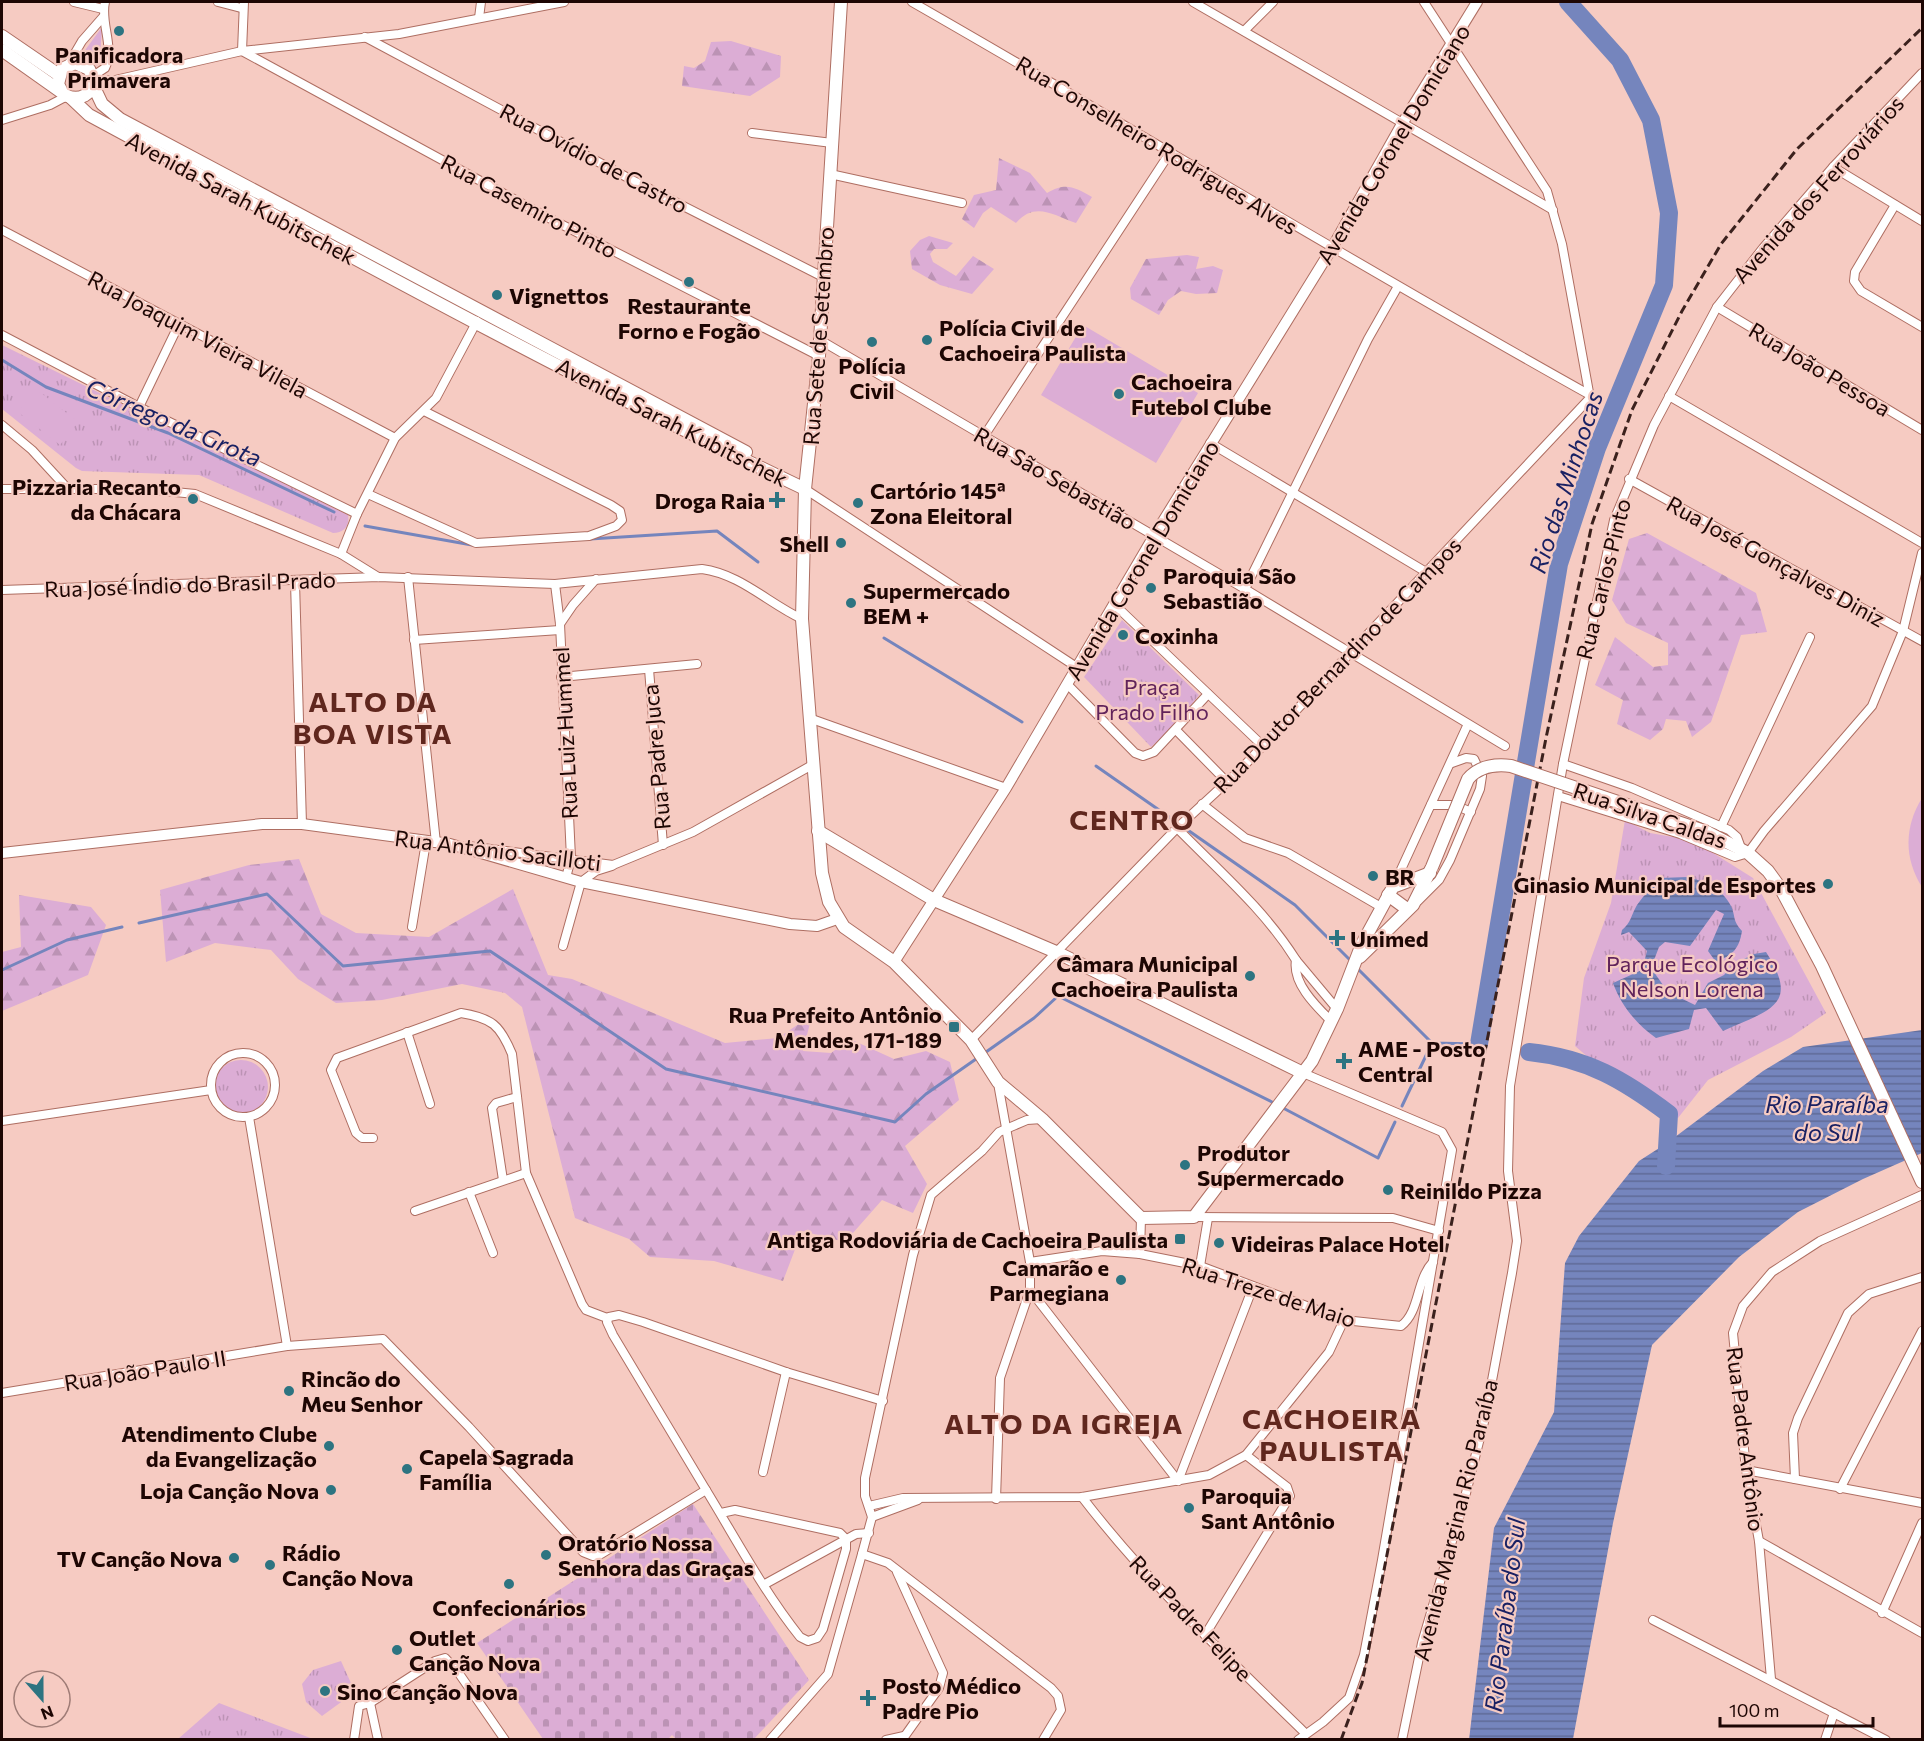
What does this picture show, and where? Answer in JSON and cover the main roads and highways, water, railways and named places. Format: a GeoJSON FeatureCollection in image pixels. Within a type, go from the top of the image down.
{"type":"FeatureCollection","features":[{"type":"Feature","properties":{"kind":"main road","name":"Rua Sete de Setembro"},"geometry":{"type":"LineString","coordinates":[[842,2],[819,356],[805,489],[802,619],[824,884],[837,919],[850,933],[894,962],[971,1040],[998,1082],[1042,1119],[1141,1218],[1194,1217],[1303,1073]]}},
{"type":"Feature","properties":{"kind":"main road","name":"Avenida Sarah Kubitschek"},"geometry":{"type":"LineString","coordinates":[[2,41],[59,75]]}},
{"type":"Feature","properties":{"kind":"main road","name":"Avenida Sarah Kubitschek"},"geometry":{"type":"LineString","coordinates":[[2,41],[89,115],[366,265],[805,489]]}},
{"type":"Feature","properties":{"kind":"main road"},"geometry":{"type":"LineString","coordinates":[[83,64],[93,80],[85,96],[66,95],[58,84],[59,75],[68,65],[83,64]]}},
{"type":"Feature","properties":{"kind":"main road","name":"Avenida Sarah Kubitschek"},"geometry":{"type":"LineString","coordinates":[[93,80],[102,104],[120,119],[680,424]]}},
{"type":"Feature","properties":{"kind":"main road","name":"Rua Silva Caldas"},"geometry":{"type":"LineString","coordinates":[[1431,870],[1463,790],[1472,775],[1486,767],[1511,766],[1707,832],[1744,851],[1768,871],[1801,923],[1923,1182]]}},
{"type":"Feature","properties":{"kind":"main road"},"geometry":{"type":"LineString","coordinates":[[818,831],[934,900],[1056,952],[1303,1073],[1337,1009],[1358,960],[1362,944],[1390,891],[1431,870]]}},
{"type":"Feature","properties":{"kind":"main road"},"geometry":{"type":"LineString","coordinates":[[1358,960],[1410,907],[1431,870]]}},
{"type":"Feature","properties":{"kind":"main road"},"geometry":{"type":"LineString","coordinates":[[1390,891],[1410,907]]}},
{"type":"Feature","properties":{"kind":"water"},"geometry":{"type":"Polygon","coordinates":[[[1688,877],[1707,883],[1723,894],[1742,931],[1734,951],[1716,962],[1708,951],[1724,914],[1716,910],[1690,946],[1665,942],[1659,947],[1651,968],[1668,992],[1695,1005],[1708,983],[1724,975],[1734,964],[1754,954],[1766,952],[1781,984],[1780,995],[1775,1004],[1766,1011],[1723,1031],[1706,1008],[1694,1010],[1689,1029],[1656,1038],[1630,1014],[1613,983],[1642,970],[1647,951],[1629,932],[1621,935],[1637,905],[1660,878],[1688,877]]]}},
{"type":"Feature","properties":{"kind":"water","name":"Rio Paraíba do Sul"},"geometry":{"type":"Polygon","coordinates":[[[1922,1030],[1922,1153],[1863,1179],[1798,1212],[1739,1257],[1652,1345],[1613,1523],[1573,1739],[1469,1740],[1494,1528],[1554,1412],[1565,1263],[1579,1236],[1639,1161],[1667,1143],[1763,1071],[1803,1047],[1922,1030]]]}},
{"type":"Feature","properties":{"kind":"waterway","name":"Rio das Minhocas"},"geometry":{"type":"LineString","coordinates":[[1479,1044],[1559,564],[1597,448],[1664,285],[1669,213],[1651,120],[1620,60],[1568,2]]}},
{"type":"Feature","properties":{"kind":"waterway","name":"Córrego da Grota"},"geometry":{"type":"LineString","coordinates":[[2,360],[46,387],[168,433],[334,512]]}},
{"type":"Feature","properties":{"kind":"waterway"},"geometry":{"type":"LineString","coordinates":[[365,526],[472,545]]}},
{"type":"Feature","properties":{"kind":"waterway"},"geometry":{"type":"LineString","coordinates":[[590,539],[717,531],[758,562]]}},
{"type":"Feature","properties":{"kind":"waterway"},"geometry":{"type":"LineString","coordinates":[[884,638],[1022,722]]}},
{"type":"Feature","properties":{"kind":"waterway"},"geometry":{"type":"LineString","coordinates":[[1096,766],[1295,905],[1351,961]]}},
{"type":"Feature","properties":{"kind":"waterway"},"geometry":{"type":"LineString","coordinates":[[139,923],[267,894],[343,966],[490,951],[666,1069],[895,1122],[926,1094],[976,1059]]}},
{"type":"Feature","properties":{"kind":"waterway"},"geometry":{"type":"LineString","coordinates":[[2,970],[67,940],[122,927]]}},
{"type":"Feature","properties":{"kind":"waterway"},"geometry":{"type":"LineString","coordinates":[[1357,968],[1432,1043],[1479,1044]]}},
{"type":"Feature","properties":{"kind":"waterway"},"geometry":{"type":"LineString","coordinates":[[986,1052],[1034,1018],[1058,996],[1272,1102]]}},
{"type":"Feature","properties":{"kind":"waterway"},"geometry":{"type":"LineString","coordinates":[[1402,1106],[1432,1043]]}},
{"type":"Feature","properties":{"kind":"waterway"},"geometry":{"type":"LineString","coordinates":[[1529,1052],[1569,1059],[1587,1065],[1620,1081],[1669,1114],[1666,1166]]}},
{"type":"Feature","properties":{"kind":"waterway"},"geometry":{"type":"LineString","coordinates":[[1283,1108],[1378,1158],[1395,1122]]}},
{"type":"Feature","properties":{"kind":"railway"},"geometry":{"type":"LineString","coordinates":[[1341,1740],[1362,1683],[1546,738],[1592,524],[1632,410],[1682,311],[1721,244],[1797,149],[1922,28]]}},
{"type":"Feature","properties":{"kind":"place","name":"Panificadora Primavera"},"geometry":{"type":"Point","coordinates":[119,31]}},
{"type":"Feature","properties":{"kind":"place","name":"Restaurante Forno e Fogão"},"geometry":{"type":"Point","coordinates":[689,282]}},
{"type":"Feature","properties":{"kind":"place","name":"Vignettos"},"geometry":{"type":"Point","coordinates":[497,295]}},
{"type":"Feature","properties":{"kind":"place","name":"Polícia Civil de Cachoeira Paulista"},"geometry":{"type":"Point","coordinates":[927,340]}},
{"type":"Feature","properties":{"kind":"place","name":"Polícia Civil"},"geometry":{"type":"Point","coordinates":[872,342]}},
{"type":"Feature","properties":{"kind":"place","name":"Cachoeira Futebol Clube"},"geometry":{"type":"Point","coordinates":[1119,394]}},
{"type":"Feature","properties":{"kind":"place","name":"Pizzaria Recanto da Chácara"},"geometry":{"type":"Point","coordinates":[193,499]}},
{"type":"Feature","properties":{"kind":"place","name":"Droga Raia"},"geometry":{"type":"Point","coordinates":[777,500]}},
{"type":"Feature","properties":{"kind":"place","name":"Cartório 145ª Zona Eleitoral"},"geometry":{"type":"Point","coordinates":[858,503]}},
{"type":"Feature","properties":{"kind":"place","name":"Shell"},"geometry":{"type":"Point","coordinates":[841,543]}},
{"type":"Feature","properties":{"kind":"place","name":"Paroquia São Sebastião"},"geometry":{"type":"Point","coordinates":[1151,588]}},
{"type":"Feature","properties":{"kind":"place","name":"Supermercado BEM +"},"geometry":{"type":"Point","coordinates":[851,603]}},
{"type":"Feature","properties":{"kind":"place","name":"Coxinha"},"geometry":{"type":"Point","coordinates":[1123,635]}},
{"type":"Feature","properties":{"kind":"place","name":"BR"},"geometry":{"type":"Point","coordinates":[1373,876]}},
{"type":"Feature","properties":{"kind":"place","name":"Ginasio Municipal de Esportes"},"geometry":{"type":"Point","coordinates":[1828,884]}},
{"type":"Feature","properties":{"kind":"place","name":"Unimed"},"geometry":{"type":"Point","coordinates":[1337,938]}},
{"type":"Feature","properties":{"kind":"place","name":"Câmara Municipal Cachoeira Paulista"},"geometry":{"type":"Point","coordinates":[1250,976]}},
{"type":"Feature","properties":{"kind":"place","name":"Rua Prefeito Antônio Mendes, 171-189"},"geometry":{"type":"Point","coordinates":[954,1027]}},
{"type":"Feature","properties":{"kind":"place","name":"AME - Posto Central"},"geometry":{"type":"Point","coordinates":[1344,1061]}},
{"type":"Feature","properties":{"kind":"place","name":"Produtor Supermercado"},"geometry":{"type":"Point","coordinates":[1185,1165]}},
{"type":"Feature","properties":{"kind":"place","name":"Reinildo Pizza"},"geometry":{"type":"Point","coordinates":[1388,1190]}},
{"type":"Feature","properties":{"kind":"place","name":"Antiga Rodoviária de Cachoeira Paulista"},"geometry":{"type":"Point","coordinates":[1180,1239]}},
{"type":"Feature","properties":{"kind":"place","name":"Videiras Palace Hotel"},"geometry":{"type":"Point","coordinates":[1219,1243]}},
{"type":"Feature","properties":{"kind":"place","name":"Camarão e Parmegiana"},"geometry":{"type":"Point","coordinates":[1121,1280]}},
{"type":"Feature","properties":{"kind":"place","name":"Rincão do Meu Senhor"},"geometry":{"type":"Point","coordinates":[289,1391]}},
{"type":"Feature","properties":{"kind":"place","name":"Atendimento Clube da Evangelização"},"geometry":{"type":"Point","coordinates":[329,1446]}},
{"type":"Feature","properties":{"kind":"place","name":"Capela Sagrada Família"},"geometry":{"type":"Point","coordinates":[407,1469]}},
{"type":"Feature","properties":{"kind":"place","name":"Loja Canção Nova"},"geometry":{"type":"Point","coordinates":[331,1490]}},
{"type":"Feature","properties":{"kind":"place","name":"Paroquia Sant Antônio"},"geometry":{"type":"Point","coordinates":[1189,1508]}},
{"type":"Feature","properties":{"kind":"place","name":"Oratório Nossa Senhora das Graças"},"geometry":{"type":"Point","coordinates":[546,1555]}},
{"type":"Feature","properties":{"kind":"place","name":"TV Canção Nova"},"geometry":{"type":"Point","coordinates":[234,1558]}},
{"type":"Feature","properties":{"kind":"place","name":"Rádio Canção Nova"},"geometry":{"type":"Point","coordinates":[270,1565]}},
{"type":"Feature","properties":{"kind":"place","name":"Confecionários"},"geometry":{"type":"Point","coordinates":[509,1584]}},
{"type":"Feature","properties":{"kind":"place","name":"Outlet Canção Nova"},"geometry":{"type":"Point","coordinates":[397,1650]}},
{"type":"Feature","properties":{"kind":"place","name":"Sino Canção Nova"},"geometry":{"type":"Point","coordinates":[325,1691]}},
{"type":"Feature","properties":{"kind":"place","name":"Posto Médico Padre Pio"},"geometry":{"type":"Point","coordinates":[868,1698]}},
{"type":"Feature","properties":{"kind":"district","name":"ALTO DA BOA VISTA"},"geometry":{"type":"Point","coordinates":[373,717]}},
{"type":"Feature","properties":{"kind":"district","name":"CENTRO"},"geometry":{"type":"Point","coordinates":[1132,819]}},
{"type":"Feature","properties":{"kind":"district","name":"ALTO DA IGREJA"},"geometry":{"type":"Point","coordinates":[1064,1423]}},
{"type":"Feature","properties":{"kind":"district","name":"CACHOEIRA PAULISTA"},"geometry":{"type":"Point","coordinates":[1332,1434]}},
{"type":"Feature","properties":{"kind":"park label","name":"Praça Prado Filho"},"geometry":{"type":"Point","coordinates":[1152,698]}},
{"type":"Feature","properties":{"kind":"park label","name":"Parque Ecológico Nelson Lorena"},"geometry":{"type":"Point","coordinates":[1692,976]}}]}
